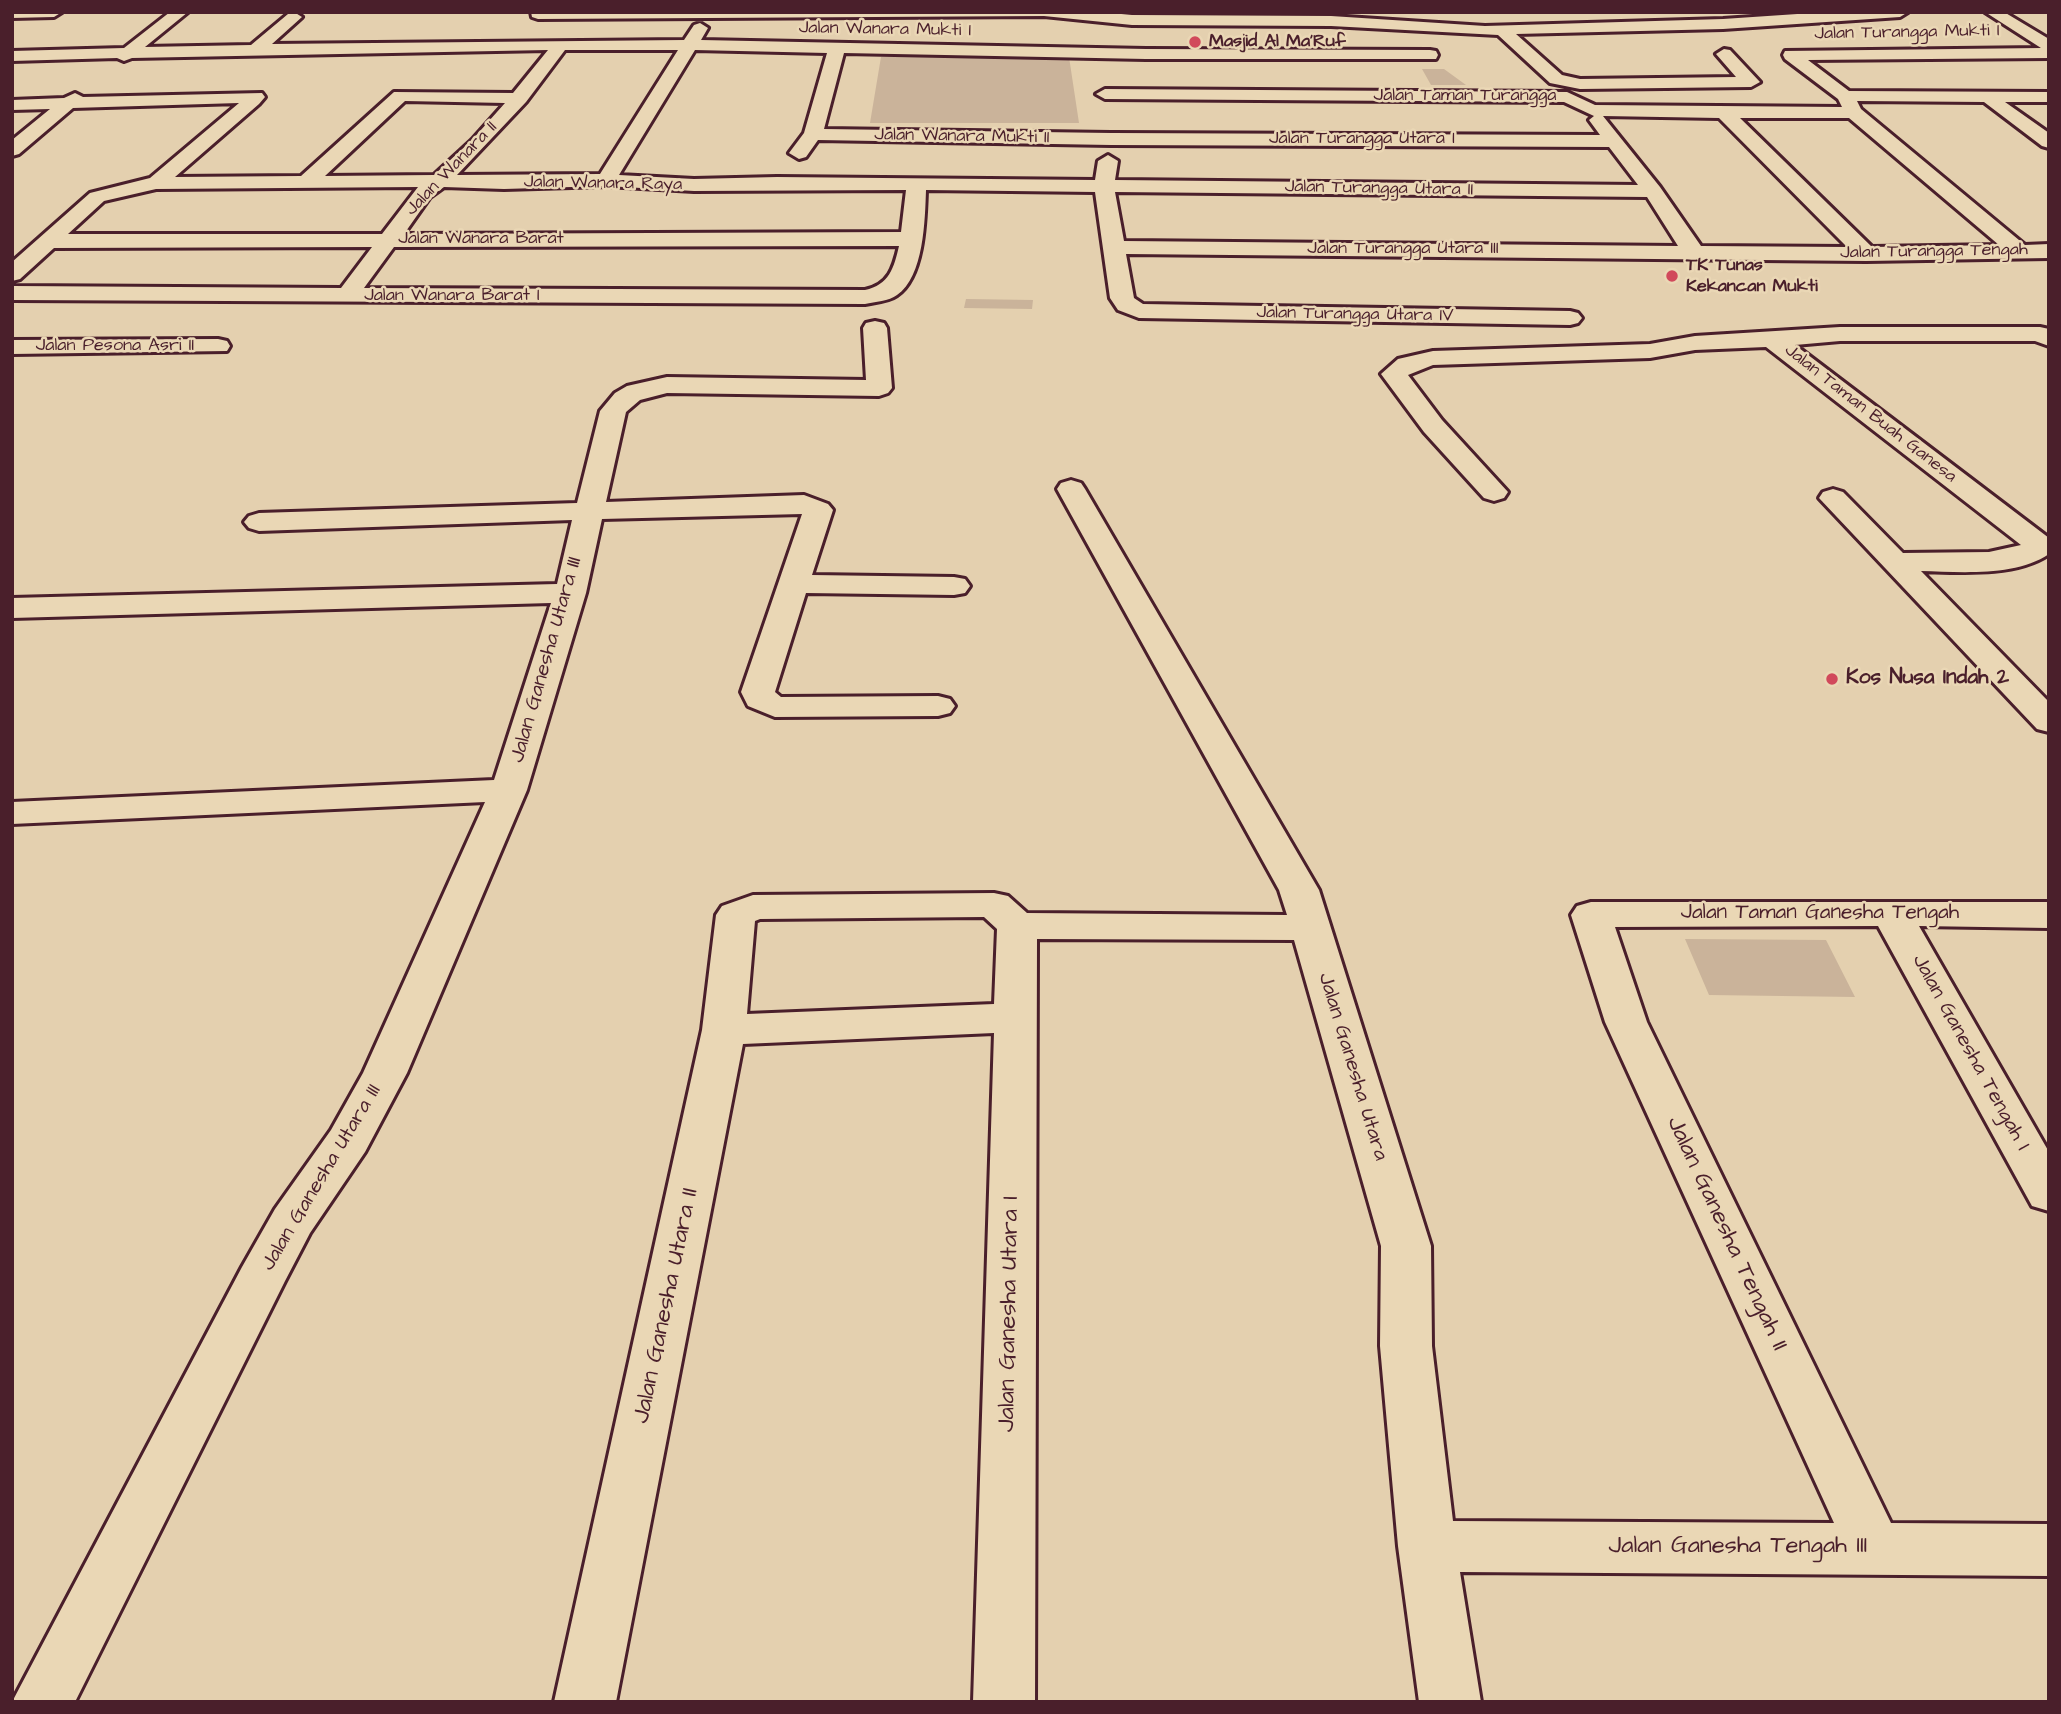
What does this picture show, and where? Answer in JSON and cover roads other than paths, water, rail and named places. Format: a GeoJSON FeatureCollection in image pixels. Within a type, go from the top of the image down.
{"type":"FeatureCollection","features":[{"type":"Feature","properties":{"kind":"street"},"geometry":{"type":"LineString","coordinates":[[12,13],[54,12]]}},
{"type":"Feature","properties":{"kind":"street"},"geometry":{"type":"LineString","coordinates":[[108,69],[180,12]]}},
{"type":"Feature","properties":{"kind":"street"},"geometry":{"type":"LineString","coordinates":[[510,45],[539,13],[1041,12]]}},
{"type":"Feature","properties":{"kind":"street"},"geometry":{"type":"LineString","coordinates":[[1046,12],[1132,20],[1331,21],[1503,30],[1723,23],[1900,12]]}},
{"type":"Feature","properties":{"kind":"street"},"geometry":{"type":"LineString","coordinates":[[1384,12],[1397,25]]}},
{"type":"Feature","properties":{"kind":"street"},"geometry":{"type":"LineString","coordinates":[[1699,12],[1723,23]]}},
{"type":"Feature","properties":{"kind":"street"},"geometry":{"type":"LineString","coordinates":[[1993,12],[2049,46]]}},
{"type":"Feature","properties":{"kind":"street"},"geometry":{"type":"LineString","coordinates":[[606,180],[707,14]]}},
{"type":"Feature","properties":{"kind":"street"},"geometry":{"type":"LineString","coordinates":[[1087,14],[1093,26],[1095,53],[1105,94],[1111,139],[1104,186],[1113,247]]}},
{"type":"Feature","properties":{"kind":"street"},"geometry":{"type":"LineString","coordinates":[[256,49],[294,17]]}},
{"type":"Feature","properties":{"kind":"street"},"geometry":{"type":"LineString","coordinates":[[1503,30],[1556,79],[1565,82],[1758,88],[1724,54]]}},
{"type":"Feature","properties":{"kind":"street","name":"Jalan Wanara Mukti I"},"geometry":{"type":"LineString","coordinates":[[12,56],[510,45],[1430,55]]}},
{"type":"Feature","properties":{"kind":"street","name":"Jalan Wanara II"},"geometry":{"type":"LineString","coordinates":[[346,295],[423,193],[440,181],[520,98],[560,45]]}},
{"type":"Feature","properties":{"kind":"street"},"geometry":{"type":"LineString","coordinates":[[777,183],[813,134],[836,50]]}},
{"type":"Feature","properties":{"kind":"street","name":"Jalan Turangga Mukti I"},"geometry":{"type":"LineString","coordinates":[[1849,104],[1791,55],[2049,52]]}},
{"type":"Feature","properties":{"kind":"street"},"geometry":{"type":"LineString","coordinates":[[12,150],[89,86]]}},
{"type":"Feature","properties":{"kind":"street","name":"Jalan Taman Turangga"},"geometry":{"type":"LineString","coordinates":[[1105,94],[1567,97],[1592,110],[1724,113],[1849,104],[2049,97]]}},
{"type":"Feature","properties":{"kind":"street"},"geometry":{"type":"LineString","coordinates":[[306,183],[400,96],[520,98]]}},
{"type":"Feature","properties":{"kind":"street"},"geometry":{"type":"LineString","coordinates":[[12,105],[255,98],[156,183]]}},
{"type":"Feature","properties":{"kind":"street","name":"Jalan Taman Turangga"},"geometry":{"type":"LineString","coordinates":[[1962,100],[2049,103]]}},
{"type":"Feature","properties":{"kind":"street"},"geometry":{"type":"LineString","coordinates":[[1993,102],[2049,142]]}},
{"type":"Feature","properties":{"kind":"street"},"geometry":{"type":"LineString","coordinates":[[1849,104],[2019,251]]}},
{"type":"Feature","properties":{"kind":"street"},"geometry":{"type":"LineString","coordinates":[[1592,110],[1653,191],[1693,251]]}},
{"type":"Feature","properties":{"kind":"street"},"geometry":{"type":"LineString","coordinates":[[1724,113],[1866,254]]}},
{"type":"Feature","properties":{"kind":"street","name":"Jalan Wanara Mukti II"},"geometry":{"type":"LineString","coordinates":[[813,134],[1111,139]]}},
{"type":"Feature","properties":{"kind":"street","name":"Jalan Turangga Utara I"},"geometry":{"type":"LineString","coordinates":[[1111,139],[1613,141]]}},
{"type":"Feature","properties":{"kind":"street","name":"Jalan Wanara Raya"},"geometry":{"type":"LineString","coordinates":[[50,241],[102,194],[156,183],[504,183],[606,180],[694,185],[777,183],[1104,186]]}},
{"type":"Feature","properties":{"kind":"street"},"geometry":{"type":"LineString","coordinates":[[912,240],[916,185]]}},
{"type":"Feature","properties":{"kind":"street","name":"Jalan Turangga Utara II"},"geometry":{"type":"LineString","coordinates":[[1104,186],[1653,191]]}},
{"type":"Feature","properties":{"kind":"street","name":"Jalan Wanara Barat"},"geometry":{"type":"LineString","coordinates":[[50,241],[912,240]]}},
{"type":"Feature","properties":{"kind":"street","name":"Jalan Wanara Barat I"},"geometry":{"type":"LineString","coordinates":[[12,293],[865,297],[891,289],[898,279],[912,240]]}},
{"type":"Feature","properties":{"kind":"street"},"geometry":{"type":"LineString","coordinates":[[12,274],[50,241]]}},
{"type":"Feature","properties":{"kind":"street","name":"Jalan Turangga Utara III"},"geometry":{"type":"LineString","coordinates":[[1113,247],[1693,251]]}},
{"type":"Feature","properties":{"kind":"street","name":"Jalan Turangga Utara IV"},"geometry":{"type":"LineString","coordinates":[[1113,247],[1122,298],[1126,305],[1139,311],[1570,318]]}},
{"type":"Feature","properties":{"kind":"street","name":"Jalan Turangga Tengah"},"geometry":{"type":"LineString","coordinates":[[1693,251],[1866,254],[2049,251]]}},
{"type":"Feature","properties":{"kind":"street","name":"Jalan Ganesha Utara III"},"geometry":{"type":"LineString","coordinates":[[43,1702],[266,1269],[292,1222],[349,1140],[385,1073],[509,790],[569,593],[613,411],[624,396],[667,385],[879,388],[876,328]]}},
{"type":"Feature","properties":{"kind":"street","name":"Jalan Taman Buah Ganesa"},"geometry":{"type":"LineString","coordinates":[[1772,339],[1840,334],[2046,335]]}},
{"type":"Feature","properties":{"kind":"street"},"geometry":{"type":"LineString","coordinates":[[1494,492],[1425,415],[1394,374],[1399,368],[1433,358],[1650,351],[1695,343],[1772,339]]}},
{"type":"Feature","properties":{"kind":"street","name":"Jalan Taman Buah Ganesa"},"geometry":{"type":"LineString","coordinates":[[1772,339],[2037,543],[2036,550],[2007,560],[1896,562]]}},
{"type":"Feature","properties":{"kind":"street","name":"Jalan Pesona Asri II"},"geometry":{"type":"LineString","coordinates":[[12,347],[218,346]]}},
{"type":"Feature","properties":{"kind":"street","name":"Jalan Ganesha Utara"},"geometry":{"type":"LineString","coordinates":[[1070,489],[1298,890],[1311,928],[1406,1247],[1406,1346],[1427,1546],[1450,1702]]}},
{"type":"Feature","properties":{"kind":"street"},"geometry":{"type":"LineString","coordinates":[[1833,498],[2049,722]]}},
{"type":"Feature","properties":{"kind":"street"},"geometry":{"type":"LineString","coordinates":[[259,522],[804,504],[813,506],[818,510],[758,692],[766,704],[775,707],[938,706]]}},
{"type":"Feature","properties":{"kind":"street"},"geometry":{"type":"LineString","coordinates":[[793,584],[954,586]]}},
{"type":"Feature","properties":{"kind":"street"},"geometry":{"type":"LineString","coordinates":[[12,608],[569,593]]}},
{"type":"Feature","properties":{"kind":"street"},"geometry":{"type":"LineString","coordinates":[[12,813],[509,790]]}},
{"type":"Feature","properties":{"kind":"street","name":"Jalan Ganesha Utara II"},"geometry":{"type":"LineString","coordinates":[[585,1702],[724,1030],[736,915],[753,907],[994,905],[1017,926]]}},
{"type":"Feature","properties":{"kind":"street","name":"Jalan Ganesha Tengah I"},"geometry":{"type":"LineString","coordinates":[[1891,913],[1958,1026],[1991,1091],[2049,1193]]}},
{"type":"Feature","properties":{"kind":"street","name":"Jalan Taman Ganesha Tengah"},"geometry":{"type":"LineString","coordinates":[[1591,915],[2049,915]]}},
{"type":"Feature","properties":{"kind":"street","name":"Jalan Ganesha Tengah II"},"geometry":{"type":"LineString","coordinates":[[1591,915],[1626,1022],[1874,1548]]}},
{"type":"Feature","properties":{"kind":"street"},"geometry":{"type":"LineString","coordinates":[[1017,926],[1311,928]]}},
{"type":"Feature","properties":{"kind":"street","name":"Jalan Ganesha Utara I"},"geometry":{"type":"LineString","coordinates":[[1004,1702],[1017,926]]}},
{"type":"Feature","properties":{"kind":"street"},"geometry":{"type":"LineString","coordinates":[[724,1030],[1015,1018]]}},
{"type":"Feature","properties":{"kind":"street","name":"Jalan Ganesha Tengah III"},"geometry":{"type":"LineString","coordinates":[[1427,1546],[2049,1550]]}},
{"type":"Feature","properties":{"kind":"place","name":"Masjid Al Ma'Ruf"},"geometry":{"type":"Point","coordinates":[1195,42]}},
{"type":"Feature","properties":{"kind":"place","name":"TK Tunas Kekancan Mukti"},"geometry":{"type":"Point","coordinates":[1672,276]}},
{"type":"Feature","properties":{"kind":"place","name":"Kos Nusa Indah 2"},"geometry":{"type":"Point","coordinates":[1832,679]}}]}
